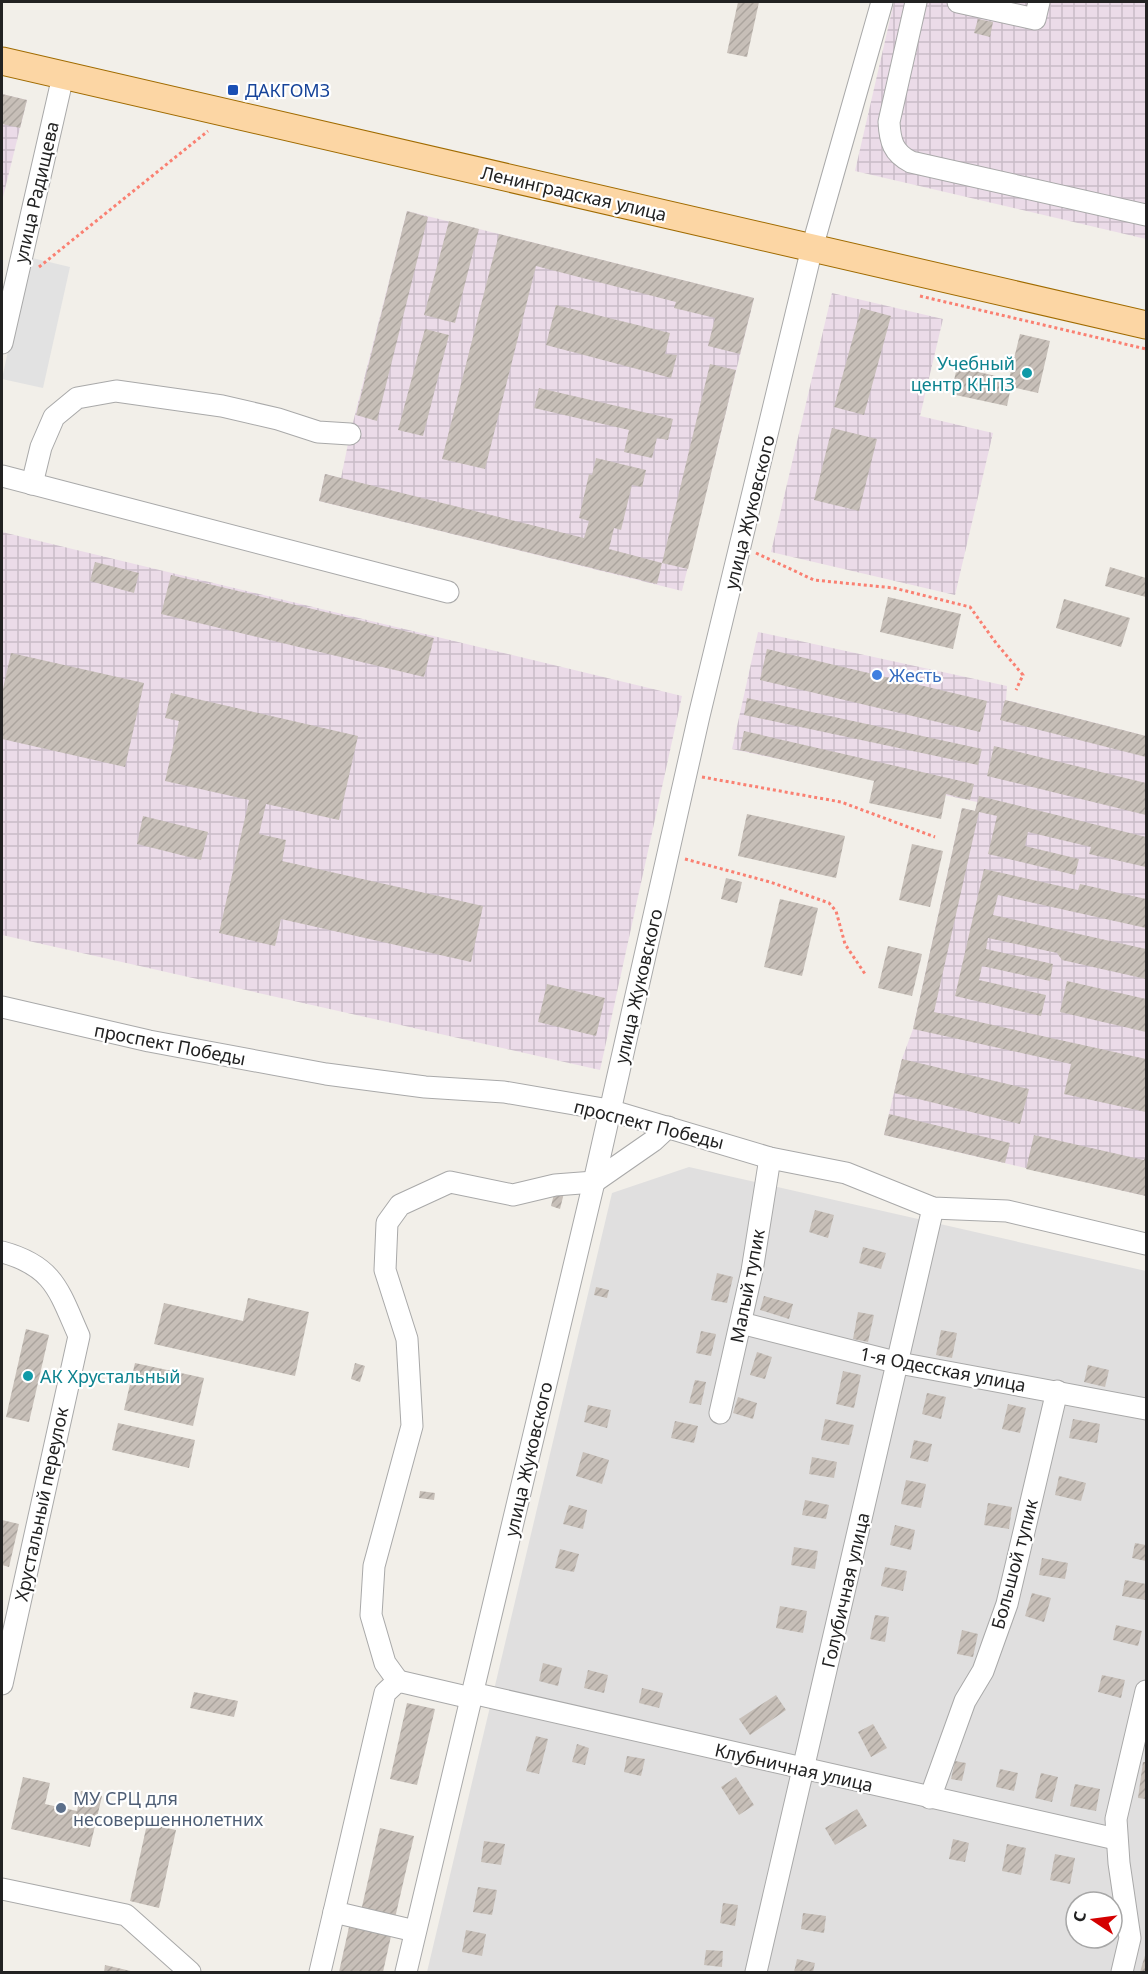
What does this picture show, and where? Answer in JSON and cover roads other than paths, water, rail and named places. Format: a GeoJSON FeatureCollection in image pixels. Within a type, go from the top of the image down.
{"type":"FeatureCollection","features":[{"type":"Feature","properties":{"kind":"main road","name":"Ленинградская улица"},"geometry":{"type":"LineString","coordinates":[[2,61],[1146,325]]}},
{"type":"Feature","properties":{"kind":"street","name":"улица Жуковского"},"geometry":{"type":"LineString","coordinates":[[406,1972],[594,1182],[686,774],[812,248],[882,2]]}},
{"type":"Feature","properties":{"kind":"street"},"geometry":{"type":"LineString","coordinates":[[916,2],[889,122],[891,142],[897,153],[911,162],[1146,215]]}},
{"type":"Feature","properties":{"kind":"street"},"geometry":{"type":"LineString","coordinates":[[958,2],[1035,19],[1039,2]]}},
{"type":"Feature","properties":{"kind":"street","name":"улица Радищева"},"geometry":{"type":"LineString","coordinates":[[2,343],[63,75]]}},
{"type":"Feature","properties":{"kind":"street"},"geometry":{"type":"LineString","coordinates":[[32,484],[41,447],[54,417],[76,398],[116,390],[222,406],[279,419],[318,432],[350,434]]}},
{"type":"Feature","properties":{"kind":"street"},"geometry":{"type":"LineString","coordinates":[[2,476],[448,591]]}},
{"type":"Feature","properties":{"kind":"street","name":"проспект Победы"},"geometry":{"type":"LineString","coordinates":[[2,1007],[149,1041],[326,1074],[425,1087],[504,1092],[609,1110],[770,1158],[846,1173],[933,1208],[1007,1211],[1146,1244]]}},
{"type":"Feature","properties":{"kind":"street"},"geometry":{"type":"LineString","coordinates":[[320,1972],[385,1693],[398,1681],[385,1663],[371,1615],[374,1566],[411,1426],[407,1339],[385,1270],[387,1223],[400,1205],[450,1182],[513,1195],[555,1185],[594,1182],[653,1141],[668,1127]]}},
{"type":"Feature","properties":{"kind":"street","name":"Малый тупик"},"geometry":{"type":"LineString","coordinates":[[720,1413],[752,1271],[770,1158]]}},
{"type":"Feature","properties":{"kind":"street","name":"Голубичная улица"},"geometry":{"type":"LineString","coordinates":[[756,1972],[933,1208]]}},
{"type":"Feature","properties":{"kind":"street","name":"Хрустальный переулок"},"geometry":{"type":"LineString","coordinates":[[2,1252],[19,1257],[40,1268],[57,1287],[79,1336],[2,1684]]}},
{"type":"Feature","properties":{"kind":"street","name":"1-я Одесская улица"},"geometry":{"type":"LineString","coordinates":[[741,1323],[898,1363],[1146,1409]]}},
{"type":"Feature","properties":{"kind":"street","name":"Большой тупик"},"geometry":{"type":"LineString","coordinates":[[930,1798],[965,1701],[982,1671],[1007,1604],[1057,1391]]}},
{"type":"Feature","properties":{"kind":"street","name":"Клубничная улица"},"geometry":{"type":"LineString","coordinates":[[398,1681],[471,1695],[1116,1839]]}},
{"type":"Feature","properties":{"kind":"street"},"geometry":{"type":"LineString","coordinates":[[1122,1972],[1130,1938],[1116,1839],[1116,1819],[1146,1691]]}},
{"type":"Feature","properties":{"kind":"street"},"geometry":{"type":"LineString","coordinates":[[2,1889],[126,1915],[189,1972]]}},
{"type":"Feature","properties":{"kind":"street"},"geometry":{"type":"LineString","coordinates":[[334,1912],[415,1931]]}},
{"type":"Feature","properties":{"kind":"place","name":"ДАКГОМЗ"},"geometry":{"type":"Point","coordinates":[233,90]}},
{"type":"Feature","properties":{"kind":"place","name":"Учебный центр КНПЗ"},"geometry":{"type":"Point","coordinates":[1027,373]}},
{"type":"Feature","properties":{"kind":"place","name":"Жесть"},"geometry":{"type":"Point","coordinates":[877,675]}},
{"type":"Feature","properties":{"kind":"place","name":"АК Хрустальный"},"geometry":{"type":"Point","coordinates":[28,1376]}},
{"type":"Feature","properties":{"kind":"place","name":"МУ СРЦ для несовершеннолетних"},"geometry":{"type":"Point","coordinates":[61,1808]}}]}
